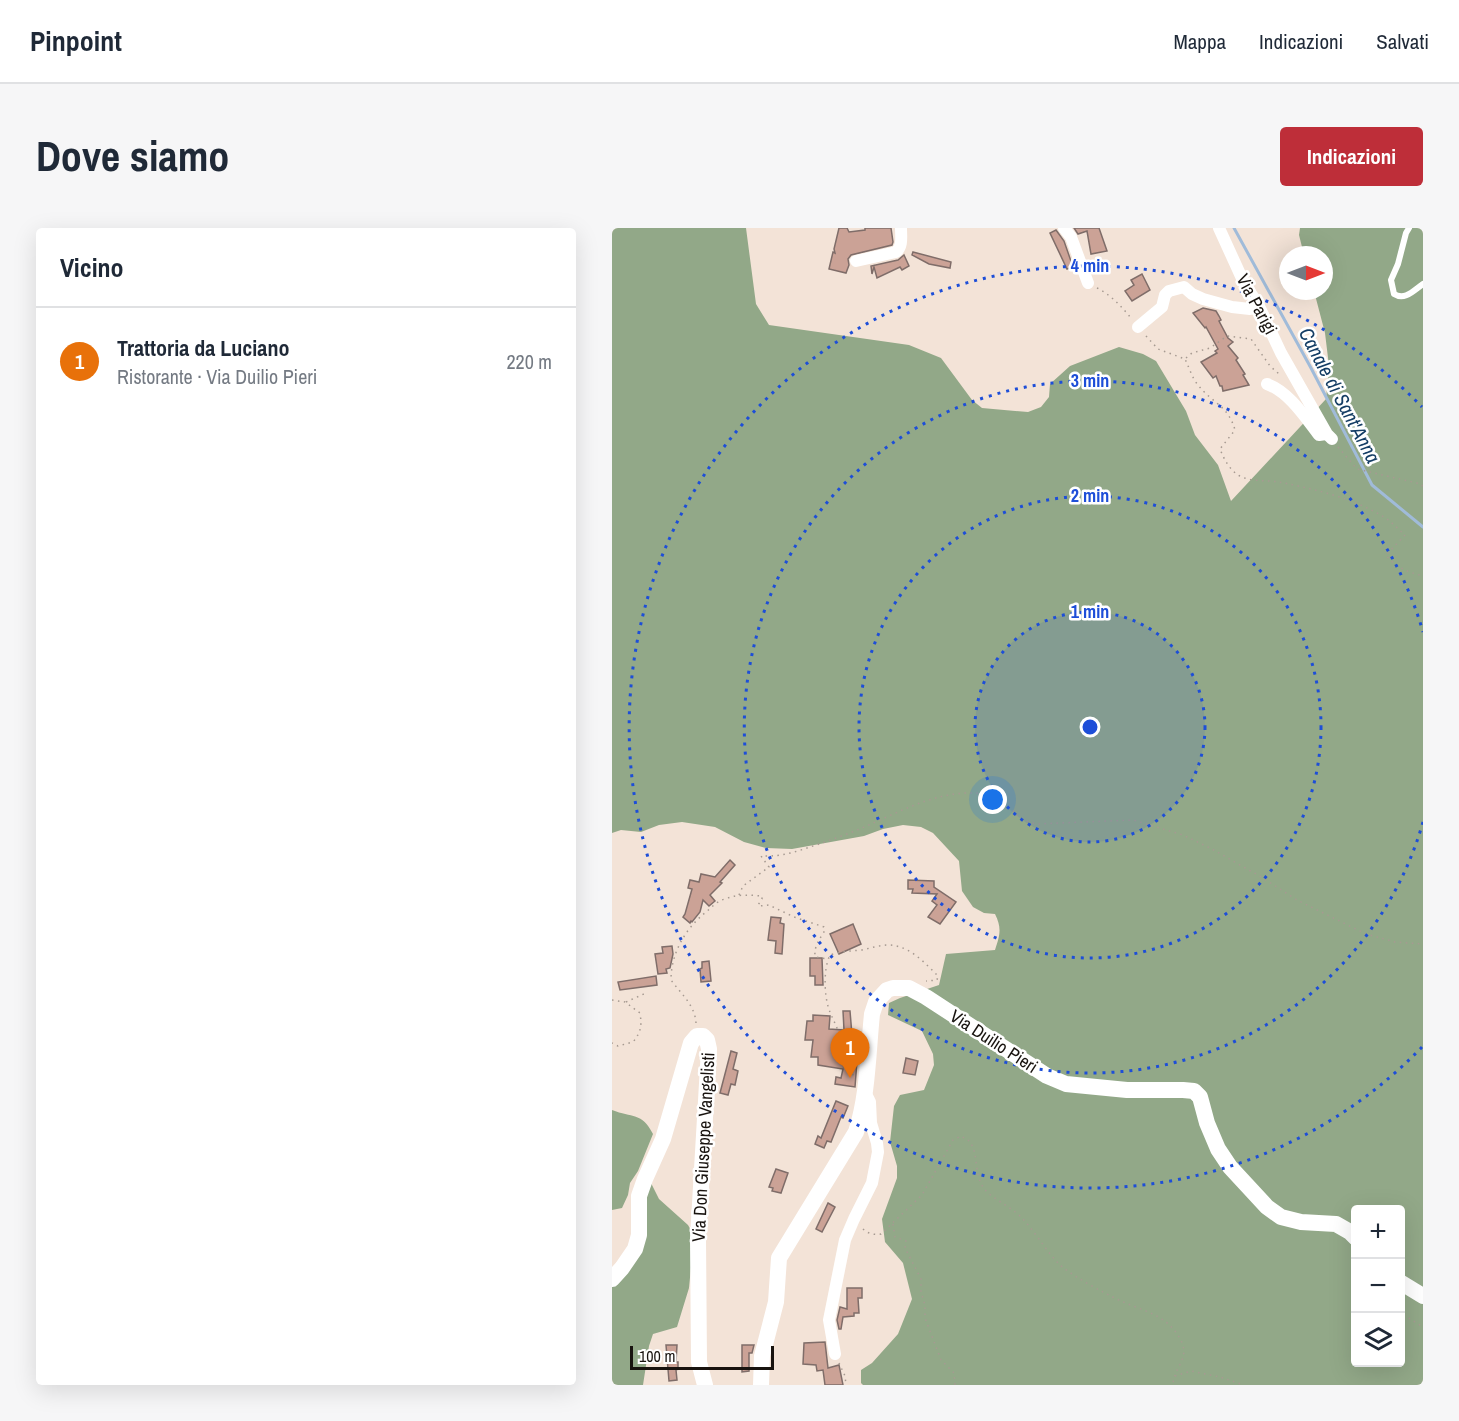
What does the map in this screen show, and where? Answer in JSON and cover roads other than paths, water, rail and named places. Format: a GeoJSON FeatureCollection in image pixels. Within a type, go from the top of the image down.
{"type":"FeatureCollection","features":[{"type":"Feature","properties":{"kind":"street"},"geometry":{"type":"LineString","coordinates":[[856,261],[896,252],[900,249],[901,228]]}},
{"type":"Feature","properties":{"kind":"street"},"geometry":{"type":"LineString","coordinates":[[1064,228],[1071,237],[1088,283]]}},
{"type":"Feature","properties":{"kind":"street","name":"Via Parigi"},"geometry":{"type":"LineString","coordinates":[[1219,228],[1245,285],[1258,304],[1296,380],[1329,437],[1319,435],[1290,401],[1274,386],[1267,384]]}},
{"type":"Feature","properties":{"kind":"street"},"geometry":{"type":"LineString","coordinates":[[1138,327],[1162,307],[1165,295],[1169,291],[1181,287],[1203,299],[1232,308],[1250,309],[1258,304]]}},
{"type":"Feature","properties":{"kind":"street","name":"Via Duilio Pieri"},"geometry":{"type":"LineString","coordinates":[[761,1385],[762,1356],[776,1302],[779,1258],[856,1132],[865,1090],[872,1014],[876,1002],[886,990],[893,988],[909,988],[926,997],[1047,1076],[1066,1084],[1127,1090],[1194,1091],[1200,1097],[1218,1149],[1230,1167],[1267,1207],[1281,1217],[1301,1222],[1336,1224],[1351,1233]]}},
{"type":"Feature","properties":{"kind":"street","name":"Via Don Giuseppe Vangelisti"},"geometry":{"type":"LineString","coordinates":[[612,1279],[635,1249],[639,1235],[639,1196],[663,1138],[691,1042],[697,1036],[703,1036],[707,1040],[709,1049],[698,1238],[699,1362],[705,1385]]}},
{"type":"Feature","properties":{"kind":"street"},"geometry":{"type":"LineString","coordinates":[[835,1354],[829,1320],[845,1240],[872,1184],[878,1152],[878,1143],[871,1123],[870,1102],[865,1090]]}},
{"type":"Feature","properties":{"kind":"street"},"geometry":{"type":"LineString","coordinates":[[1405,1285],[1423,1296]]}},
{"type":"Feature","properties":{"kind":"lane"},"geometry":{"type":"LineString","coordinates":[[1409,228],[1391,280],[1394,294],[1404,297],[1423,284]]}},
{"type":"Feature","properties":{"kind":"waterway","name":"Canale di Sant'Anna"},"geometry":{"type":"LineString","coordinates":[[1234,228],[1372,485],[1423,527]]}},
{"type":"Feature","properties":{"kind":"place","name":"Trattoria da Luciano"},"geometry":{"type":"Point","coordinates":[850,1078]}}]}
